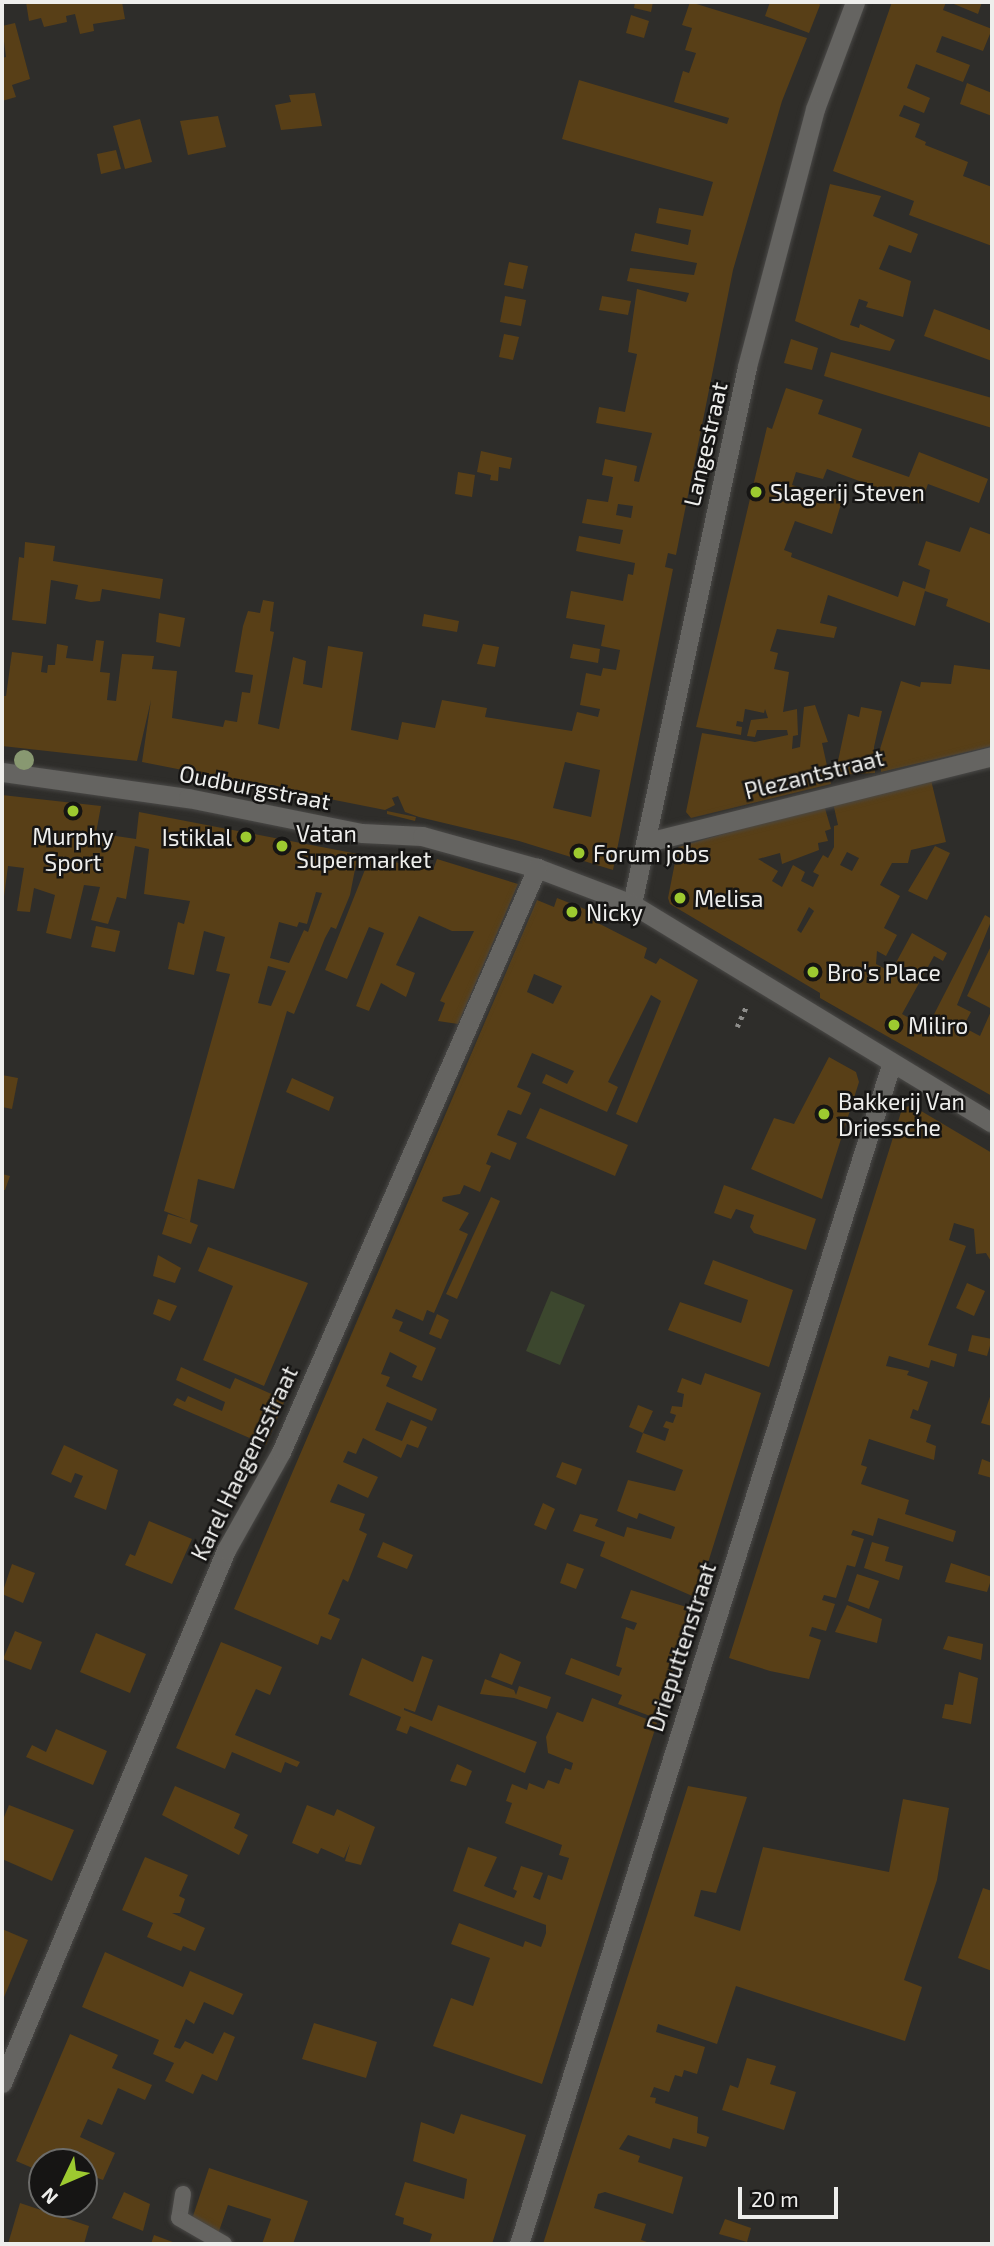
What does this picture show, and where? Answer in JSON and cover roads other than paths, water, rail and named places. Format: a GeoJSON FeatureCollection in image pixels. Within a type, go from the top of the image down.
{"type":"FeatureCollection","features":[{"type":"Feature","properties":{"kind":"street","name":"Langestraat"},"geometry":{"type":"LineString","coordinates":[[632,904],[648,842],[687,640],[747,367],[815,109],[855,2]]}},
{"type":"Feature","properties":{"kind":"street","name":"Plezantstraat"},"geometry":{"type":"LineString","coordinates":[[648,842],[992,756]]}},
{"type":"Feature","properties":{"kind":"street","name":"Oudburgstraat"},"geometry":{"type":"LineString","coordinates":[[2,772],[188,798],[362,833],[422,836],[537,868],[632,904],[891,1065],[992,1123]]}},
{"type":"Feature","properties":{"kind":"street","name":"Karel Haegensstraat"},"geometry":{"type":"LineString","coordinates":[[2,2082],[226,1550],[281,1452],[537,868]]}},
{"type":"Feature","properties":{"kind":"street","name":"Drieputtenstraat"},"geometry":{"type":"LineString","coordinates":[[519,2244],[891,1065]]}},
{"type":"Feature","properties":{"kind":"lane"},"geometry":{"type":"LineString","coordinates":[[183,2194],[179,2218],[224,2244]]}},
{"type":"Feature","properties":{"kind":"place","name":"Slagerij Steven"},"geometry":{"type":"Point","coordinates":[756,492]}},
{"type":"Feature","properties":{"kind":"place","name":"Murphy Sport"},"geometry":{"type":"Point","coordinates":[73,811]}},
{"type":"Feature","properties":{"kind":"place","name":"Istiklal"},"geometry":{"type":"Point","coordinates":[246,837]}},
{"type":"Feature","properties":{"kind":"place","name":"Vatan Supermarket"},"geometry":{"type":"Point","coordinates":[282,846]}},
{"type":"Feature","properties":{"kind":"place","name":"Forum jobs"},"geometry":{"type":"Point","coordinates":[579,853]}},
{"type":"Feature","properties":{"kind":"place","name":"Melisa"},"geometry":{"type":"Point","coordinates":[680,898]}},
{"type":"Feature","properties":{"kind":"place","name":"Nicky"},"geometry":{"type":"Point","coordinates":[572,912]}},
{"type":"Feature","properties":{"kind":"place","name":"Bro's Place"},"geometry":{"type":"Point","coordinates":[813,972]}},
{"type":"Feature","properties":{"kind":"place","name":"Miliro"},"geometry":{"type":"Point","coordinates":[894,1025]}},
{"type":"Feature","properties":{"kind":"place","name":"Bakkerij Van Driessche"},"geometry":{"type":"Point","coordinates":[824,1114]}}]}
